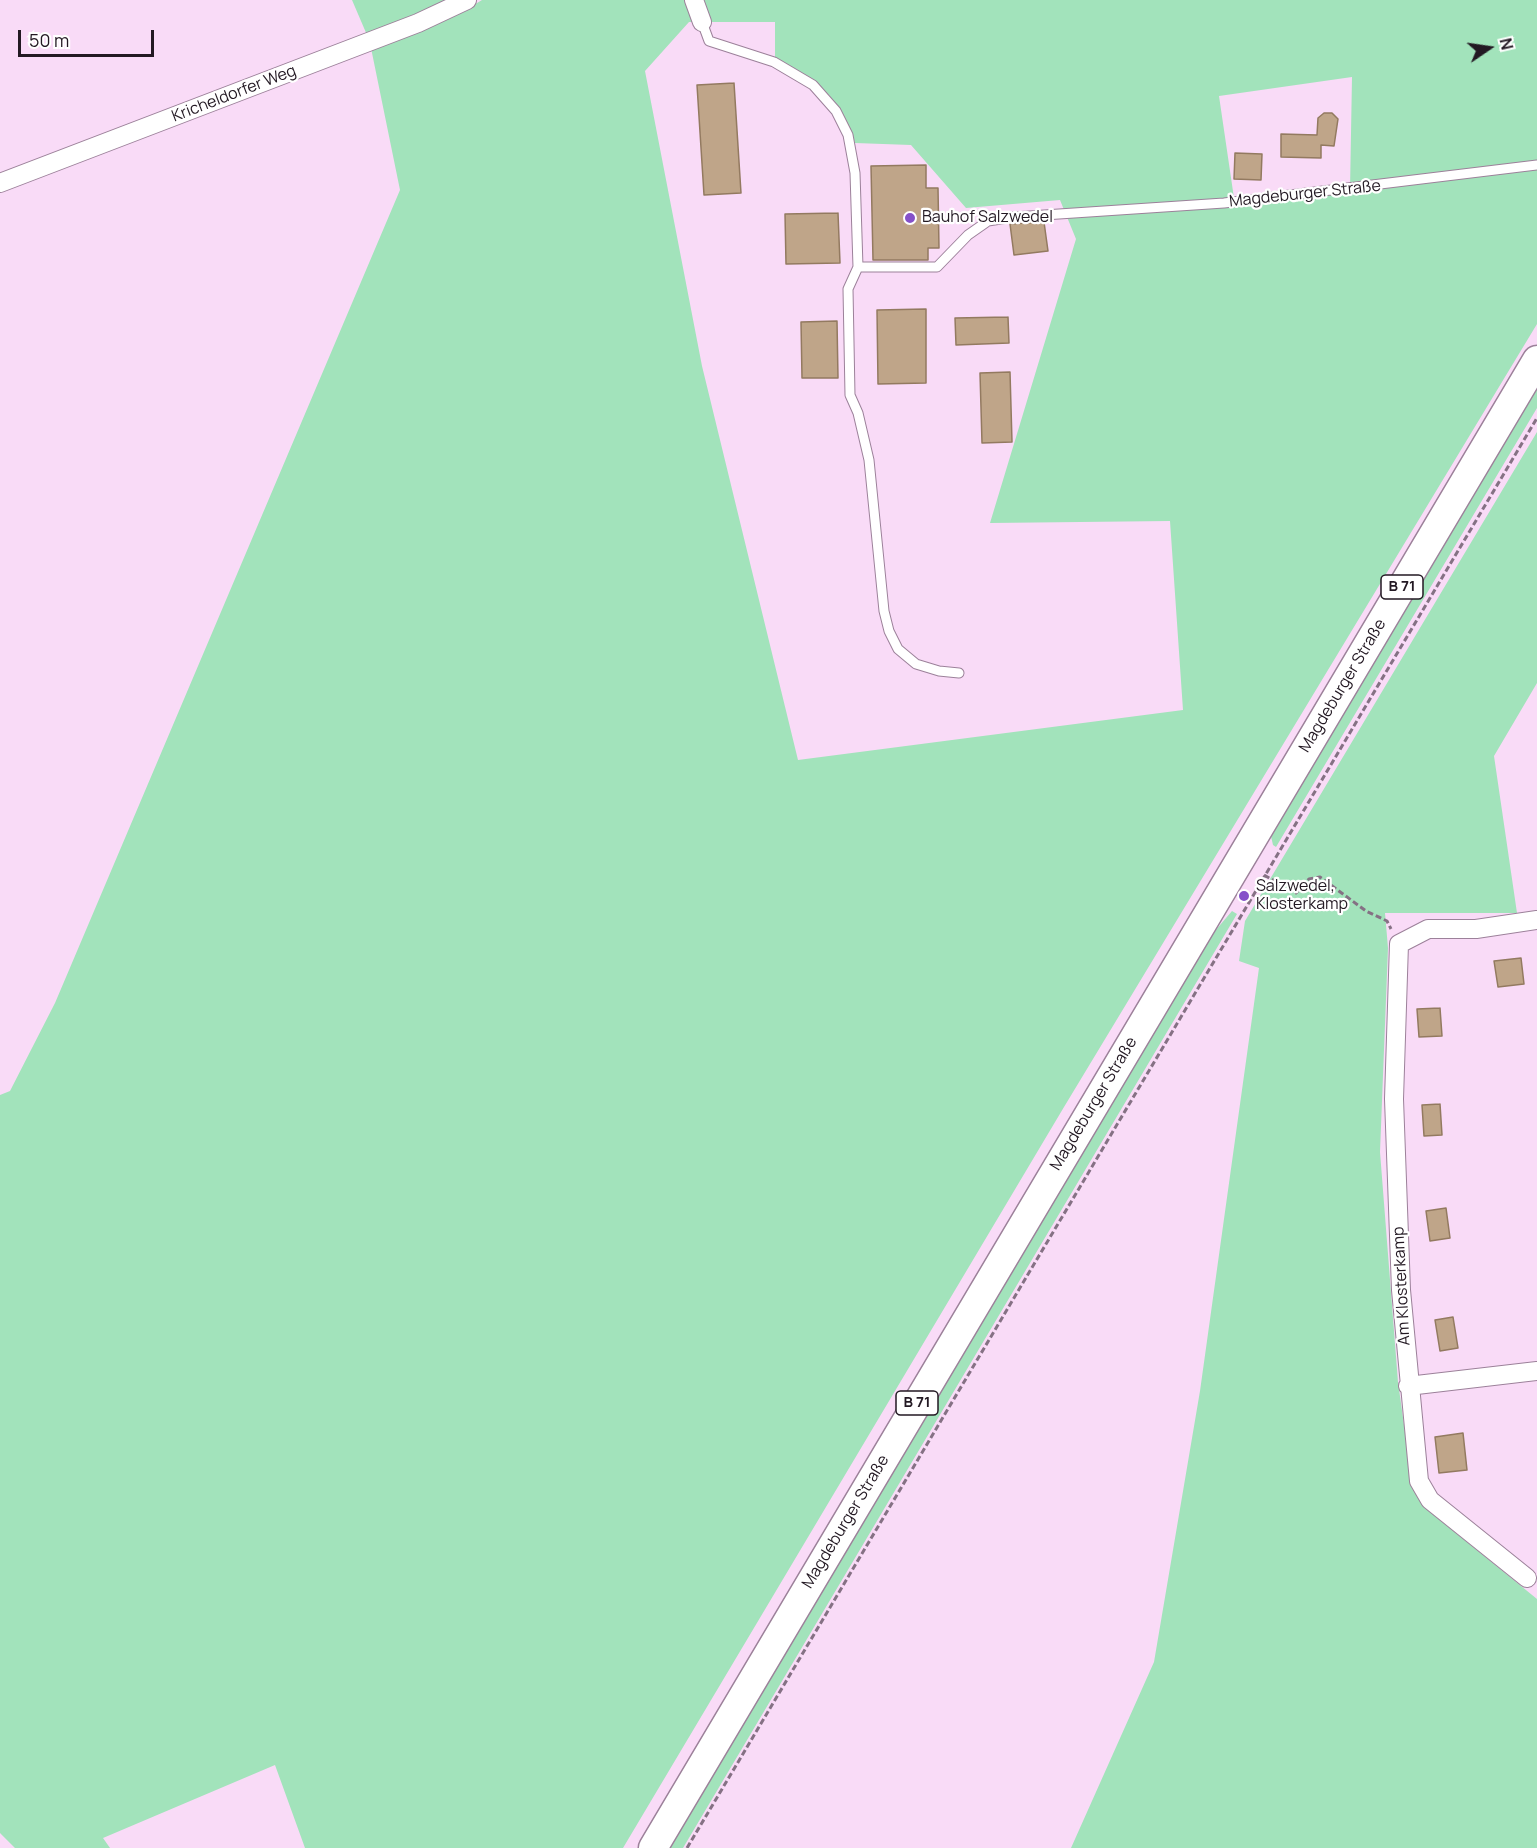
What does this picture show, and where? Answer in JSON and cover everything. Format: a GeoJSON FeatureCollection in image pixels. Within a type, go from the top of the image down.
{"type":"FeatureCollection","features":[{"type":"Feature","properties":{"kind":"main road","name":"Magdeburger Straße"},"geometry":{"type":"LineString","coordinates":[[652,1848],[1537,360]]}},
{"type":"Feature","properties":{"kind":"street","name":"Kricheldorfer Weg"},"geometry":{"type":"LineString","coordinates":[[0,183],[418,23],[467,0]]}},
{"type":"Feature","properties":{"kind":"street"},"geometry":{"type":"LineString","coordinates":[[694,0],[702,22]]}},
{"type":"Feature","properties":{"kind":"street"},"geometry":{"type":"LineString","coordinates":[[1399,944],[1428,929],[1476,929],[1537,920]]}},
{"type":"Feature","properties":{"kind":"street","name":"Am Klosterkamp"},"geometry":{"type":"LineString","coordinates":[[1399,944],[1394,1099],[1401,1290],[1417,1468],[1423,1493],[1527,1578]]}},
{"type":"Feature","properties":{"kind":"street"},"geometry":{"type":"LineString","coordinates":[[1408,1386],[1537,1371]]}},
{"type":"Feature","properties":{"kind":"lane"},"geometry":{"type":"LineString","coordinates":[[702,22],[709,41],[787,67],[813,85],[836,111],[848,135],[855,173],[858,267],[848,289],[850,396],[858,413],[870,460],[884,611],[889,631],[898,649],[916,664],[939,672],[959,673]]}},
{"type":"Feature","properties":{"kind":"lane","name":"Magdeburger Straße"},"geometry":{"type":"LineString","coordinates":[[858,267],[937,267],[968,234],[988,221],[1045,213],[1071,214],[1224,203],[1537,165]]}},
{"type":"Feature","properties":{"kind":"lane"},"geometry":{"type":"LineString","coordinates":[[1261,843],[1267,814]]}},
{"type":"Feature","properties":{"kind":"lane"},"geometry":{"type":"LineString","coordinates":[[1180,958],[1217,920]]}},
{"type":"Feature","properties":{"kind":"path"},"geometry":{"type":"LineString","coordinates":[[687,1848],[1537,418]]}},
{"type":"Feature","properties":{"kind":"path"},"geometry":{"type":"LineString","coordinates":[[1264,875],[1296,893],[1309,879],[1320,877],[1366,911],[1387,921],[1399,944]]}},
{"type":"Feature","properties":{"kind":"green space"},"geometry":{"type":"Polygon","coordinates":[[[352,0],[452,0],[367,35],[352,0]]]}},
{"type":"Feature","properties":{"kind":"green space"},"geometry":{"type":"Polygon","coordinates":[[[482,0],[1537,0],[1537,324],[1064,1107],[623,1848],[305,1848],[275,1765],[103,1838],[110,1848],[15,1848],[0,1833],[0,1095],[10,1091],[55,1003],[400,190],[371,48],[462,12],[482,0]],[[689,22],[645,71],[702,366],[798,760],[1183,710],[1170,521],[990,523],[1076,239],[1060,200],[966,208],[911,145],[855,143],[847,122],[829,95],[805,75],[775,59],[775,22],[689,22]],[[1352,77],[1219,96],[1235,205],[1350,190],[1352,77]]]}},
{"type":"Feature","properties":{"kind":"green space"},"geometry":{"type":"Polygon","coordinates":[[[1537,382],[1537,408],[1276,847],[1273,845],[1270,832],[1537,382]]]}},
{"type":"Feature","properties":{"kind":"green space"},"geometry":{"type":"Polygon","coordinates":[[[1537,432],[1537,683],[1494,756],[1517,913],[1385,913],[1388,948],[1380,1152],[1398,1382],[1412,1482],[1424,1507],[1537,1599],[1537,1848],[1071,1848],[1154,1662],[1200,1391],[1259,968],[1239,961],[1245,921],[1537,432]]]}},
{"type":"Feature","properties":{"kind":"green space"},"geometry":{"type":"Polygon","coordinates":[[[1232,911],[1237,914],[683,1848],[670,1848],[1197,952],[1232,911]]]}},
{"type":"Feature","properties":{"kind":"building"},"geometry":{"type":"Polygon","coordinates":[[[734,83],[741,193],[704,195],[697,85],[734,83]]]}},
{"type":"Feature","properties":{"kind":"building"},"geometry":{"type":"Polygon","coordinates":[[[1324,113],[1332,113],[1338,119],[1334,146],[1321,145],[1321,158],[1281,157],[1281,134],[1317,135],[1318,118],[1324,113]]]}},
{"type":"Feature","properties":{"kind":"building"},"geometry":{"type":"Polygon","coordinates":[[[1235,153],[1262,154],[1261,180],[1234,179],[1235,153]]]}},
{"type":"Feature","properties":{"kind":"building","name":"Bauhof Salzwedel"},"geometry":{"type":"Polygon","coordinates":[[[926,165],[926,188],[938,188],[939,248],[928,248],[928,260],[873,260],[871,166],[926,165]]]}},
{"type":"Feature","properties":{"kind":"building"},"geometry":{"type":"Polygon","coordinates":[[[838,213],[840,263],[786,264],[785,214],[838,213]]]}},
{"type":"Feature","properties":{"kind":"building"},"geometry":{"type":"Polygon","coordinates":[[[1044,222],[1048,251],[1014,255],[1010,224],[1044,222]]]}},
{"type":"Feature","properties":{"kind":"building"},"geometry":{"type":"Polygon","coordinates":[[[926,309],[926,383],[878,384],[877,310],[926,309]]]}},
{"type":"Feature","properties":{"kind":"building"},"geometry":{"type":"Polygon","coordinates":[[[1008,317],[1009,343],[956,345],[955,318],[1008,317]]]}},
{"type":"Feature","properties":{"kind":"building"},"geometry":{"type":"Polygon","coordinates":[[[837,321],[838,378],[802,378],[801,322],[837,321]]]}},
{"type":"Feature","properties":{"kind":"building"},"geometry":{"type":"Polygon","coordinates":[[[1010,372],[1012,442],[982,443],[980,373],[1010,372]]]}},
{"type":"Feature","properties":{"kind":"building"},"geometry":{"type":"Polygon","coordinates":[[[1521,958],[1524,984],[1498,987],[1494,961],[1521,958]]]}},
{"type":"Feature","properties":{"kind":"building"},"geometry":{"type":"Polygon","coordinates":[[[1440,1008],[1442,1036],[1419,1037],[1417,1009],[1440,1008]]]}},
{"type":"Feature","properties":{"kind":"building"},"geometry":{"type":"Polygon","coordinates":[[[1440,1104],[1442,1135],[1424,1136],[1422,1105],[1440,1104]]]}},
{"type":"Feature","properties":{"kind":"building"},"geometry":{"type":"Polygon","coordinates":[[[1446,1208],[1450,1238],[1430,1241],[1426,1211],[1446,1208]]]}},
{"type":"Feature","properties":{"kind":"building"},"geometry":{"type":"Polygon","coordinates":[[[1453,1317],[1458,1348],[1440,1351],[1435,1320],[1453,1317]]]}},
{"type":"Feature","properties":{"kind":"building"},"geometry":{"type":"Polygon","coordinates":[[[1463,1433],[1467,1470],[1439,1473],[1435,1437],[1463,1433]]]}},
{"type":"Feature","properties":{"kind":"place","name":"Bauhof Salzwedel"},"geometry":{"type":"Point","coordinates":[910,218]}},
{"type":"Feature","properties":{"kind":"place","name":"Salzwedel, Klosterkamp"},"geometry":{"type":"Point","coordinates":[1244,896]}}]}
